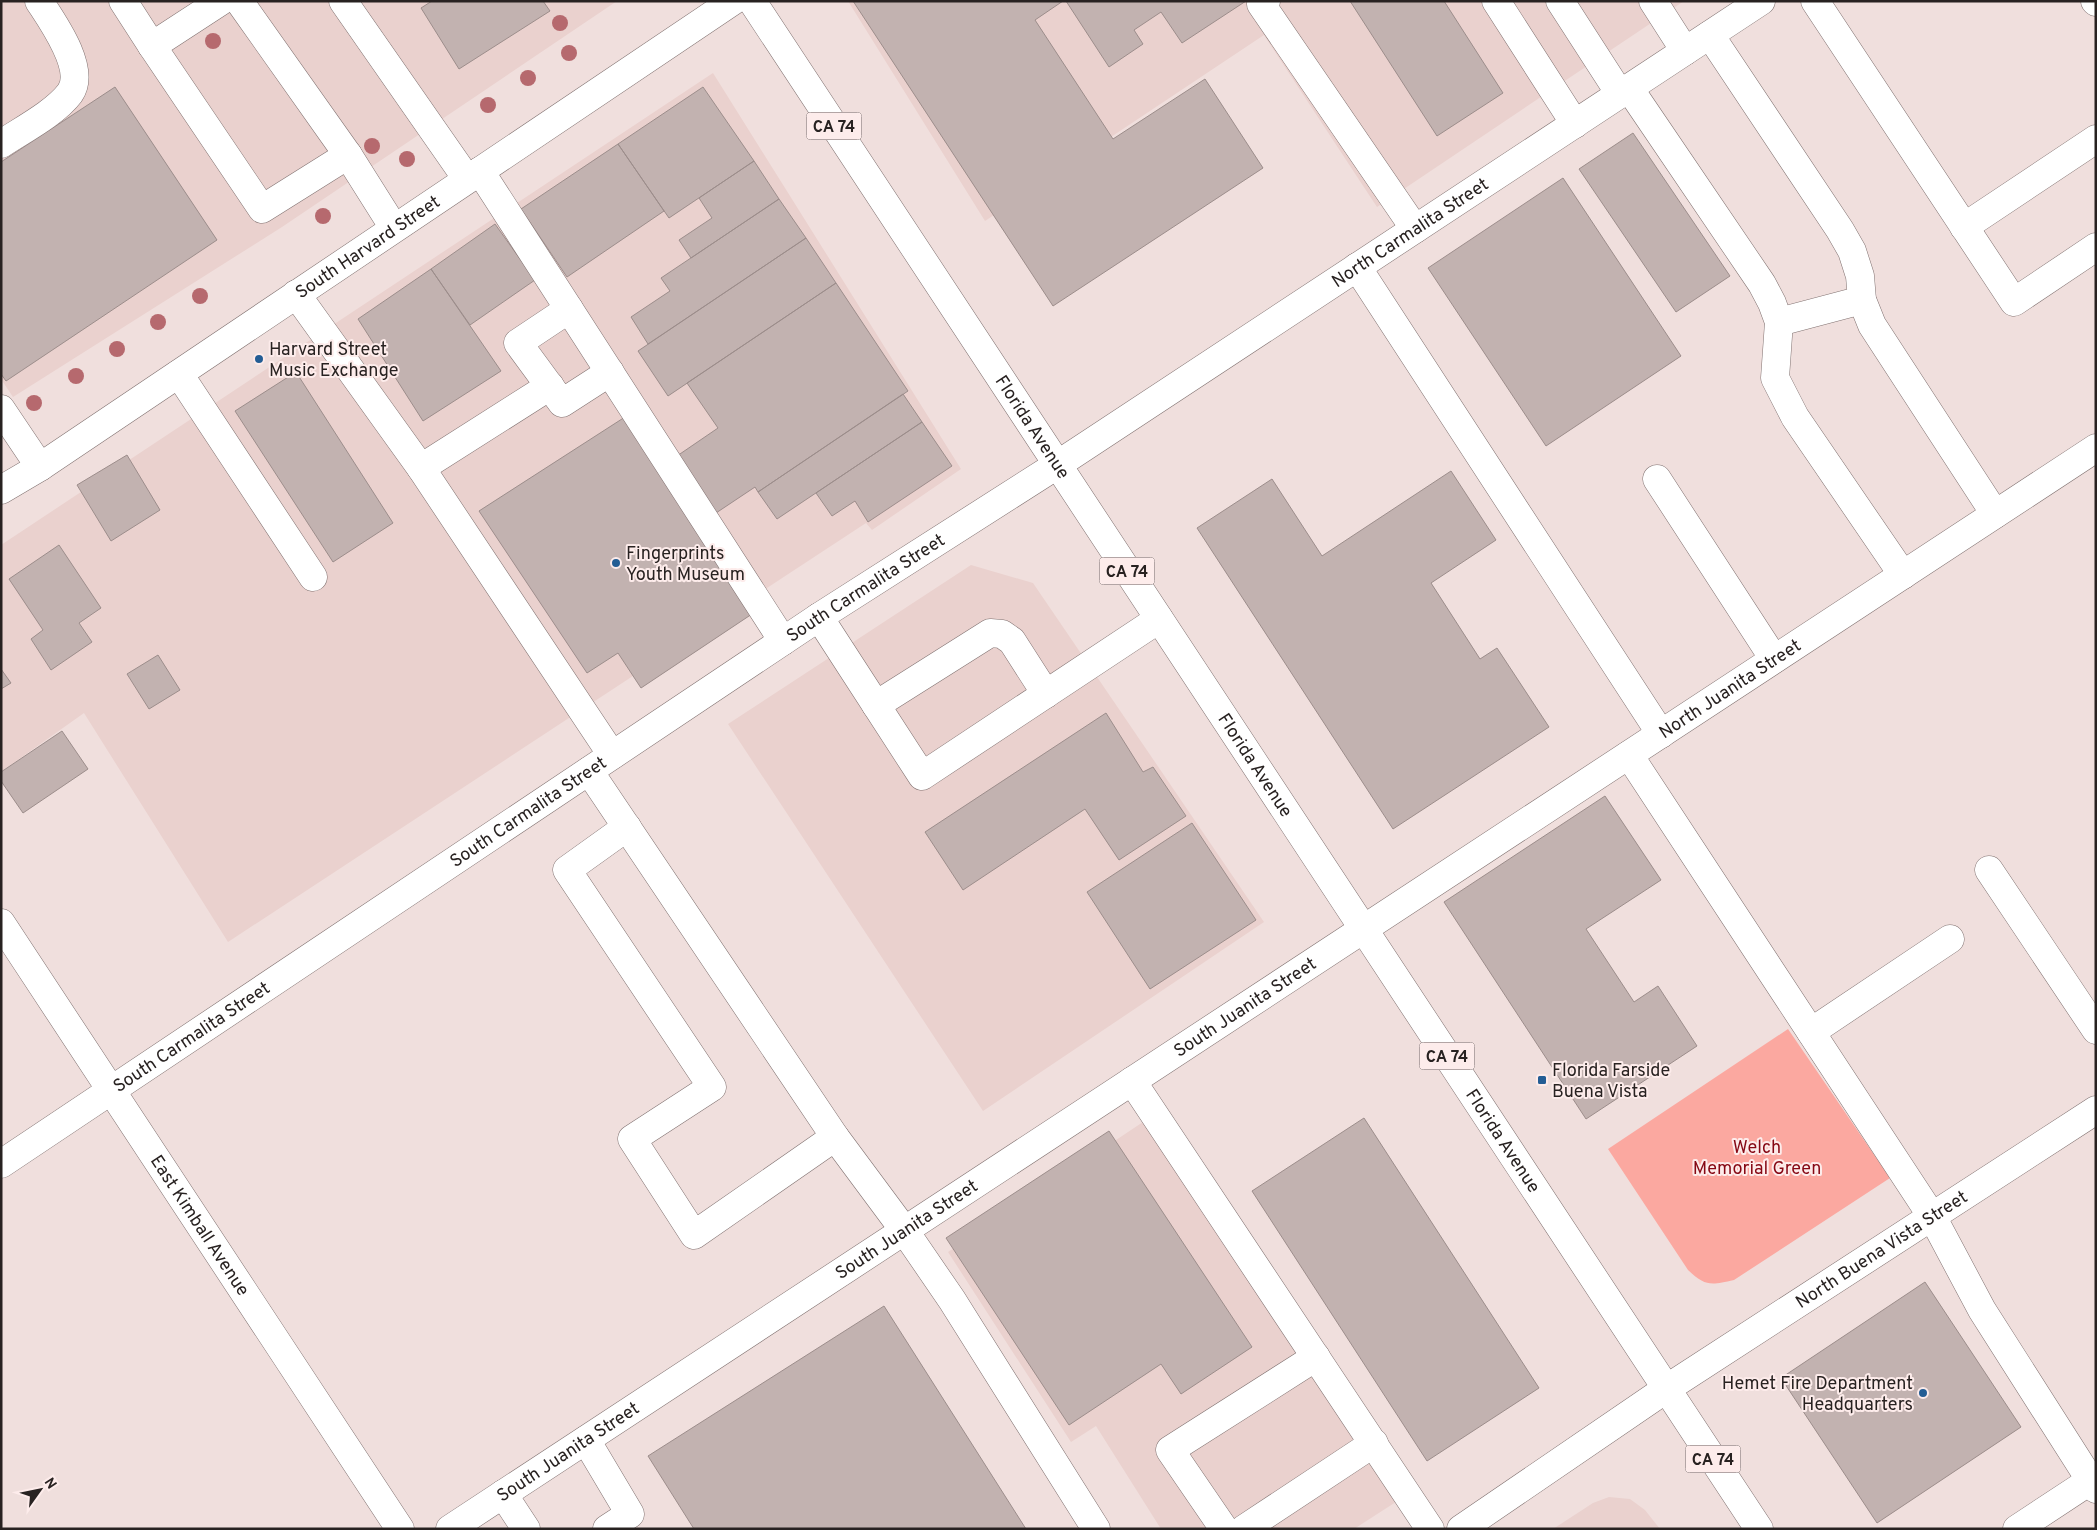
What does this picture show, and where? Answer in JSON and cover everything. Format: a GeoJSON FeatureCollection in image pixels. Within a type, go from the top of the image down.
{"type":"FeatureCollection","features":[{"type":"Feature","properties":{"kind":"street"},"geometry":{"type":"LineString","coordinates":[[1,144],[56,106],[71,92],[75,74],[69,54],[39,1]]}},
{"type":"Feature","properties":{"kind":"street"},"geometry":{"type":"LineString","coordinates":[[123,1],[262,209],[348,156]]}},
{"type":"Feature","properties":{"kind":"street"},"geometry":{"type":"LineString","coordinates":[[152,46],[221,1]]}},
{"type":"Feature","properties":{"kind":"street"},"geometry":{"type":"LineString","coordinates":[[239,1],[348,156],[394,228]]}},
{"type":"Feature","properties":{"kind":"street"},"geometry":{"type":"LineString","coordinates":[[343,1],[473,175],[569,309],[783,641]]}},
{"type":"Feature","properties":{"kind":"street","name":"South Harvard Street"},"geometry":{"type":"LineString","coordinates":[[1,490],[40,467],[733,1]]}},
{"type":"Feature","properties":{"kind":"street","name":"Florida Avenue"},"geometry":{"type":"LineString","coordinates":[[752,1],[1759,1529]]}},
{"type":"Feature","properties":{"kind":"street"},"geometry":{"type":"LineString","coordinates":[[1266,1],[1261,4],[1415,229]]}},
{"type":"Feature","properties":{"kind":"street"},"geometry":{"type":"LineString","coordinates":[[1496,1],[1575,124]]}},
{"type":"Feature","properties":{"kind":"street"},"geometry":{"type":"LineString","coordinates":[[1560,1],[1762,284],[1779,322],[1775,378],[1785,398],[1902,575]]}},
{"type":"Feature","properties":{"kind":"street"},"geometry":{"type":"LineString","coordinates":[[1653,1],[1685,51]]}},
{"type":"Feature","properties":{"kind":"street"},"geometry":{"type":"LineString","coordinates":[[1815,1],[2014,302],[2096,247]]}},
{"type":"Feature","properties":{"kind":"street","name":"North Carmalita Street"},"geometry":{"type":"LineString","coordinates":[[1057,464],[1758,2]]}},
{"type":"Feature","properties":{"kind":"street"},"geometry":{"type":"LineString","coordinates":[[1710,35],[1840,230],[1852,252],[1860,276],[1862,300],[1872,325],[1995,514]]}},
{"type":"Feature","properties":{"kind":"street"},"geometry":{"type":"LineString","coordinates":[[1964,227],[2096,139]]}},
{"type":"Feature","properties":{"kind":"street"},"geometry":{"type":"LineString","coordinates":[[1357,267],[1660,734]]}},
{"type":"Feature","properties":{"kind":"street"},"geometry":{"type":"LineString","coordinates":[[296,294],[421,468],[612,756]]}},
{"type":"Feature","properties":{"kind":"street"},"geometry":{"type":"LineString","coordinates":[[1779,322],[1862,300]]}},
{"type":"Feature","properties":{"kind":"street"},"geometry":{"type":"LineString","coordinates":[[569,309],[518,343],[562,403],[610,372]]}},
{"type":"Feature","properties":{"kind":"street"},"geometry":{"type":"LineString","coordinates":[[179,374],[313,577]]}},
{"type":"Feature","properties":{"kind":"street"},"geometry":{"type":"LineString","coordinates":[[421,468],[550,386]]}},
{"type":"Feature","properties":{"kind":"street"},"geometry":{"type":"LineString","coordinates":[[1,410],[40,467]]}},
{"type":"Feature","properties":{"kind":"street","name":"North Juanita Street"},"geometry":{"type":"LineString","coordinates":[[1363,929],[2096,448]]}},
{"type":"Feature","properties":{"kind":"street","name":"South Carmalita Street"},"geometry":{"type":"LineString","coordinates":[[1,1164],[819,617],[1057,464]]}},
{"type":"Feature","properties":{"kind":"street"},"geometry":{"type":"LineString","coordinates":[[1657,479],[1774,659]]}},
{"type":"Feature","properties":{"kind":"street"},"geometry":{"type":"LineString","coordinates":[[819,617],[922,776],[1159,619]]}},
{"type":"Feature","properties":{"kind":"street"},"geometry":{"type":"LineString","coordinates":[[876,705],[990,633],[1002,634],[1012,641],[1046,694]]}},
{"type":"Feature","properties":{"kind":"street"},"geometry":{"type":"LineString","coordinates":[[1628,755],[1933,1218],[1982,1310],[2094,1482],[2017,1529]]}},
{"type":"Feature","properties":{"kind":"street"},"geometry":{"type":"LineString","coordinates":[[589,771],[835,1137],[904,1230],[952,1300],[1096,1529]]}},
{"type":"Feature","properties":{"kind":"street"},"geometry":{"type":"LineString","coordinates":[[627,828],[567,870],[712,1088],[632,1139],[694,1235],[835,1137]]}},
{"type":"Feature","properties":{"kind":"street"},"geometry":{"type":"LineString","coordinates":[[1989,870],[2096,1030]]}},
{"type":"Feature","properties":{"kind":"street","name":"East Kimball Avenue"},"geometry":{"type":"LineString","coordinates":[[1,923],[400,1529]]}},
{"type":"Feature","properties":{"kind":"street","name":"South Juanita Street"},"geometry":{"type":"LineString","coordinates":[[450,1529],[1363,929]]}},
{"type":"Feature","properties":{"kind":"street"},"geometry":{"type":"LineString","coordinates":[[1810,1032],[1950,939]]}},
{"type":"Feature","properties":{"kind":"street"},"geometry":{"type":"LineString","coordinates":[[1132,1081],[1430,1529]]}},
{"type":"Feature","properties":{"kind":"street","name":"North Buena Vista Street"},"geometry":{"type":"LineString","coordinates":[[1461,1529],[1666,1389],[1933,1218],[2096,1110]]}},
{"type":"Feature","properties":{"kind":"street"},"geometry":{"type":"LineString","coordinates":[[1224,1529],[1170,1450],[1316,1357]]}},
{"type":"Feature","properties":{"kind":"street"},"geometry":{"type":"LineString","coordinates":[[586,1440],[634,1521],[607,1529]]}},
{"type":"Feature","properties":{"kind":"street"},"geometry":{"type":"LineString","coordinates":[[1244,1529],[1374,1443]]}},
{"type":"Feature","properties":{"kind":"street"},"geometry":{"type":"LineString","coordinates":[[503,1494],[526,1529]]}},
{"type":"Feature","properties":{"kind":"shaded area"},"geometry":{"type":"Polygon","coordinates":[[[1,1],[617,1],[282,227],[13,397],[1,379],[1,1]]]}},
{"type":"Feature","properties":{"kind":"shaded area"},"geometry":{"type":"Polygon","coordinates":[[[848,1],[1684,1],[1377,207],[1264,35],[985,221],[848,1]]]}},
{"type":"Feature","properties":{"kind":"shaded area"},"geometry":{"type":"Polygon","coordinates":[[[713,73],[961,469],[872,530],[866,523],[228,942],[84,713],[1,772],[1,545],[713,73]]]}},
{"type":"Feature","properties":{"kind":"shaded area"},"geometry":{"type":"Polygon","coordinates":[[[971,565],[1033,583],[1264,922],[983,1111],[728,724],[971,565]]]}},
{"type":"Feature","properties":{"kind":"shaded area"},"geometry":{"type":"Polygon","coordinates":[[[1143,1122],[1399,1500],[1354,1529],[1161,1529],[1096,1426],[1071,1442],[948,1252],[1143,1122]]]}},
{"type":"Feature","properties":{"kind":"shaded area"},"geometry":{"type":"Polygon","coordinates":[[[1609,1497],[1630,1499],[1645,1510],[1660,1529],[1553,1529],[1593,1503],[1609,1497]]]}},
{"type":"Feature","properties":{"kind":"green space","name":"Welch Memorial Green"},"geometry":{"type":"Polygon","coordinates":[[[1788,1029],[1890,1178],[1734,1280],[1714,1284],[1704,1282],[1688,1270],[1608,1149],[1788,1029]]]}},
{"type":"Feature","properties":{"kind":"building"},"geometry":{"type":"Polygon","coordinates":[[[432,1],[543,1],[550,11],[459,69],[421,8],[432,1]]]}},
{"type":"Feature","properties":{"kind":"building"},"geometry":{"type":"Polygon","coordinates":[[[853,1],[1063,1],[1035,20],[1113,139],[1205,79],[1263,168],[1053,306],[853,1]]]}},
{"type":"Feature","properties":{"kind":"building"},"geometry":{"type":"Polygon","coordinates":[[[1066,1],[1246,1],[1182,43],[1161,12],[1134,30],[1143,44],[1109,67],[1066,1]]]}},
{"type":"Feature","properties":{"kind":"building"},"geometry":{"type":"Polygon","coordinates":[[[1350,1],[1444,1],[1503,93],[1437,136],[1350,1]]]}},
{"type":"Feature","properties":{"kind":"building"},"geometry":{"type":"Polygon","coordinates":[[[115,87],[217,240],[6,381],[1,374],[1,162],[115,87]]]}},
{"type":"Feature","properties":{"kind":"building"},"geometry":{"type":"Polygon","coordinates":[[[703,87],[754,161],[669,218],[618,144],[703,87]]]}},
{"type":"Feature","properties":{"kind":"building"},"geometry":{"type":"Polygon","coordinates":[[[1633,133],[1730,276],[1676,312],[1579,169],[1633,133]]]}},
{"type":"Feature","properties":{"kind":"building"},"geometry":{"type":"Polygon","coordinates":[[[618,144],[664,211],[567,277],[521,209],[618,144]]]}},
{"type":"Feature","properties":{"kind":"building"},"geometry":{"type":"Polygon","coordinates":[[[754,161],[779,199],[691,258],[679,240],[712,218],[699,198],[754,161]]]}},
{"type":"Feature","properties":{"kind":"building"},"geometry":{"type":"Polygon","coordinates":[[[1563,178],[1681,356],[1546,446],[1428,268],[1563,178]]]}},
{"type":"Feature","properties":{"kind":"building"},"geometry":{"type":"Polygon","coordinates":[[[779,199],[806,238],[648,344],[631,317],[670,291],[661,278],[779,199]]]}},
{"type":"Feature","properties":{"kind":"building"},"geometry":{"type":"Polygon","coordinates":[[[495,224],[535,280],[470,325],[431,269],[495,224]]]}},
{"type":"Feature","properties":{"kind":"building"},"geometry":{"type":"Polygon","coordinates":[[[806,238],[836,283],[668,396],[638,351],[806,238]]]}},
{"type":"Feature","properties":{"kind":"building"},"geometry":{"type":"Polygon","coordinates":[[[431,269],[501,371],[423,421],[358,319],[431,269]]]}},
{"type":"Feature","properties":{"kind":"building"},"geometry":{"type":"Polygon","coordinates":[[[836,283],[908,391],[758,492],[755,487],[716,513],[677,456],[718,428],[687,383],[836,283]]]}},
{"type":"Feature","properties":{"kind":"building"},"geometry":{"type":"Polygon","coordinates":[[[296,372],[393,523],[333,562],[235,411],[296,372]]]}},
{"type":"Feature","properties":{"kind":"building"},"geometry":{"type":"Polygon","coordinates":[[[903,394],[922,422],[777,519],[758,492],[903,394]]]}},
{"type":"Feature","properties":{"kind":"building","name":"Fingerprints Youth Museum"},"geometry":{"type":"Polygon","coordinates":[[[625,417],[752,614],[641,688],[618,653],[587,673],[479,511],[625,417]]]}},
{"type":"Feature","properties":{"kind":"building"},"geometry":{"type":"Polygon","coordinates":[[[922,422],[952,466],[868,522],[855,501],[832,516],[816,493],[922,422]]]}},
{"type":"Feature","properties":{"kind":"building"},"geometry":{"type":"Polygon","coordinates":[[[127,455],[160,510],[111,541],[77,485],[127,455]]]}},
{"type":"Feature","properties":{"kind":"building"},"geometry":{"type":"Polygon","coordinates":[[[1451,471],[1496,540],[1431,583],[1480,659],[1497,648],[1549,727],[1393,829],[1197,528],[1272,479],[1322,556],[1451,471]]]}},
{"type":"Feature","properties":{"kind":"building"},"geometry":{"type":"Polygon","coordinates":[[[59,545],[101,608],[79,623],[92,642],[51,670],[31,639],[43,630],[9,579],[59,545]]]}},
{"type":"Feature","properties":{"kind":"building"},"geometry":{"type":"Polygon","coordinates":[[[158,655],[180,690],[149,709],[127,674],[158,655]]]}},
{"type":"Feature","properties":{"kind":"building"},"geometry":{"type":"Polygon","coordinates":[[[1,669],[11,683],[1,689],[1,669]]]}},
{"type":"Feature","properties":{"kind":"building"},"geometry":{"type":"Polygon","coordinates":[[[1106,713],[1143,772],[1153,767],[1186,816],[1119,860],[1085,809],[963,890],[925,832],[1106,713]]]}},
{"type":"Feature","properties":{"kind":"building"},"geometry":{"type":"Polygon","coordinates":[[[62,731],[88,769],[23,813],[1,781],[1,772],[62,731]]]}},
{"type":"Feature","properties":{"kind":"building"},"geometry":{"type":"Polygon","coordinates":[[[1605,796],[1661,880],[1586,929],[1634,1002],[1658,986],[1697,1046],[1586,1119],[1444,902],[1605,796]]]}},
{"type":"Feature","properties":{"kind":"building"},"geometry":{"type":"Polygon","coordinates":[[[1192,823],[1256,920],[1150,989],[1087,892],[1192,823]]]}},
{"type":"Feature","properties":{"kind":"building"},"geometry":{"type":"Polygon","coordinates":[[[1364,1118],[1539,1388],[1427,1461],[1252,1191],[1364,1118]]]}},
{"type":"Feature","properties":{"kind":"building"},"geometry":{"type":"Polygon","coordinates":[[[1109,1131],[1252,1347],[1181,1394],[1161,1364],[1069,1425],[946,1238],[1109,1131]]]}},
{"type":"Feature","properties":{"kind":"building"},"geometry":{"type":"Polygon","coordinates":[[[1925,1282],[2021,1427],[1877,1523],[1781,1378],[1925,1282]]]}},
{"type":"Feature","properties":{"kind":"building"},"geometry":{"type":"Polygon","coordinates":[[[884,1306],[1026,1529],[694,1529],[648,1456],[884,1306]]]}},
{"type":"Feature","properties":{"kind":"place","name":"Harvard Street Music Exchange"},"geometry":{"type":"Point","coordinates":[259,359]}},
{"type":"Feature","properties":{"kind":"place","name":"Fingerprints Youth Museum"},"geometry":{"type":"Point","coordinates":[616,563]}},
{"type":"Feature","properties":{"kind":"place","name":"Florida Farside Buena Vista"},"geometry":{"type":"Point","coordinates":[1542,1080]}},
{"type":"Feature","properties":{"kind":"place","name":"Hemet Fire Department Headquarters"},"geometry":{"type":"Point","coordinates":[1923,1393]}}]}
